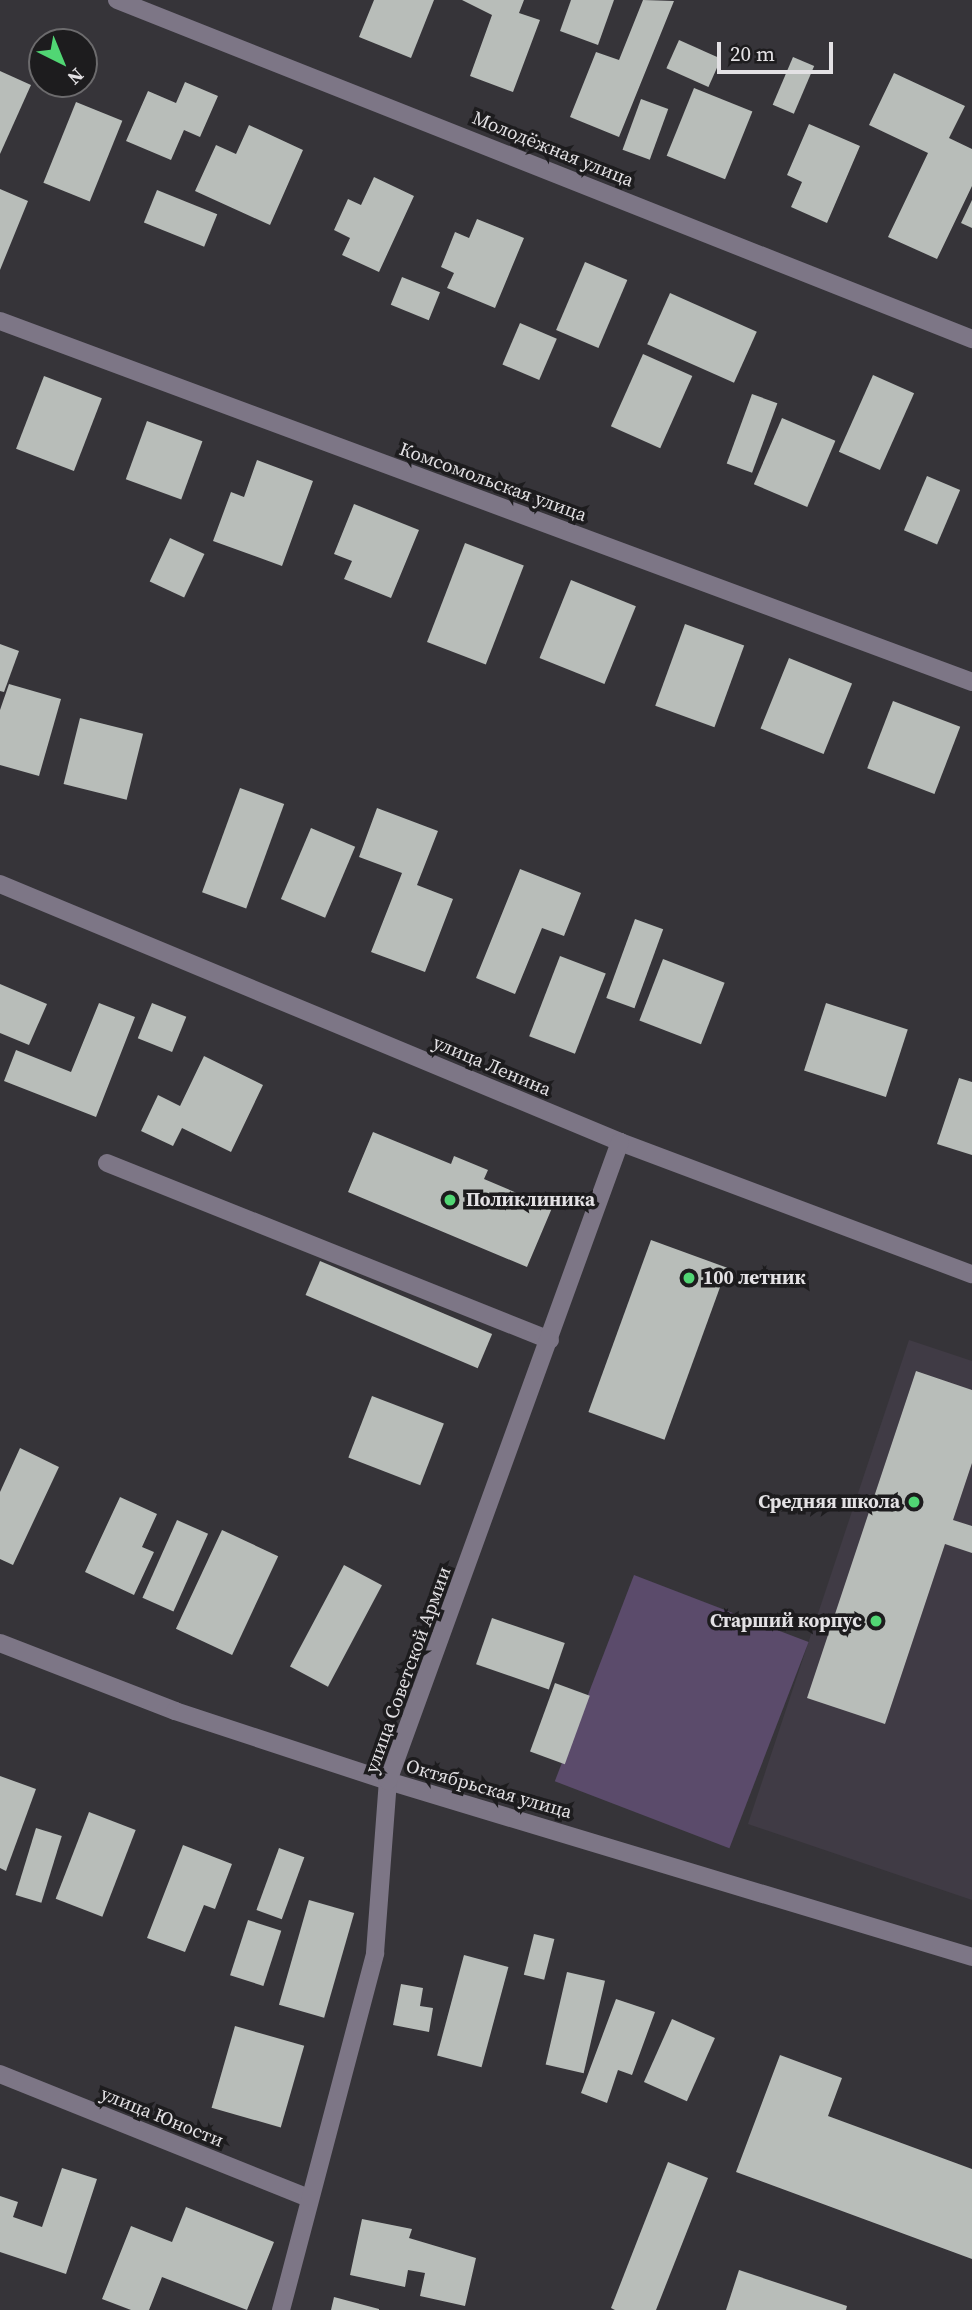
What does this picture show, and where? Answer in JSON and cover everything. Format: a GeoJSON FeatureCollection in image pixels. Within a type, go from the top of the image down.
{"type":"FeatureCollection","features":[{"type":"Feature","properties":{"kind":"street","name":"Молодёжная улица"},"geometry":{"type":"LineString","coordinates":[[117,0],[972,339]]}},
{"type":"Feature","properties":{"kind":"street","name":"Комсомольская улица"},"geometry":{"type":"LineString","coordinates":[[0,321],[972,682]]}},
{"type":"Feature","properties":{"kind":"street","name":"улица Ленина"},"geometry":{"type":"LineString","coordinates":[[0,884],[620,1142],[972,1274]]}},
{"type":"Feature","properties":{"kind":"street","name":"улица Советской Армии"},"geometry":{"type":"LineString","coordinates":[[281,2310],[375,1953],[388,1781],[620,1142]]}},
{"type":"Feature","properties":{"kind":"street"},"geometry":{"type":"LineString","coordinates":[[107,1163],[550,1340]]}},
{"type":"Feature","properties":{"kind":"street","name":"Октябрьская улица"},"geometry":{"type":"LineString","coordinates":[[0,1643],[175,1711],[388,1781],[972,1957]]}},
{"type":"Feature","properties":{"kind":"street","name":"улица Юности"},"geometry":{"type":"LineString","coordinates":[[0,2074],[309,2198]]}},
{"type":"Feature","properties":{"kind":"shaded area","name":"Средняя школа"},"geometry":{"type":"Polygon","coordinates":[[[909,1340],[972,1361],[972,1900],[748,1824],[909,1340]]]}},
{"type":"Feature","properties":{"kind":"shaded area"},"geometry":{"type":"Polygon","coordinates":[[[634,1575],[809,1642],[729,1848],[555,1781],[634,1575]]]}},
{"type":"Feature","properties":{"kind":"building"},"geometry":{"type":"Polygon","coordinates":[[[374,0],[434,0],[411,58],[359,37],[374,0]]]}},
{"type":"Feature","properties":{"kind":"building"},"geometry":{"type":"Polygon","coordinates":[[[462,0],[524,0],[519,13],[540,20],[513,92],[470,76],[492,15],[462,0]]]}},
{"type":"Feature","properties":{"kind":"building"},"geometry":{"type":"Polygon","coordinates":[[[571,0],[614,0],[598,45],[560,31],[571,0]]]}},
{"type":"Feature","properties":{"kind":"building"},"geometry":{"type":"Polygon","coordinates":[[[643,0],[674,1],[619,137],[570,117],[596,52],[619,60],[643,0]]]}},
{"type":"Feature","properties":{"kind":"building"},"geometry":{"type":"Polygon","coordinates":[[[679,40],[721,59],[708,87],[666,68],[679,40]]]}},
{"type":"Feature","properties":{"kind":"building"},"geometry":{"type":"Polygon","coordinates":[[[793,57],[814,66],[794,114],[773,105],[793,57]]]}},
{"type":"Feature","properties":{"kind":"building"},"geometry":{"type":"Polygon","coordinates":[[[0,71],[28,84],[28,92],[0,154],[0,71]]]}},
{"type":"Feature","properties":{"kind":"building"},"geometry":{"type":"Polygon","coordinates":[[[894,73],[965,106],[949,138],[972,149],[972,186],[937,259],[888,237],[928,153],[869,125],[894,73]]]}},
{"type":"Feature","properties":{"kind":"building"},"geometry":{"type":"Polygon","coordinates":[[[185,82],[218,96],[200,137],[184,130],[171,160],[126,141],[148,91],[176,103],[185,82]]]}},
{"type":"Feature","properties":{"kind":"building"},"geometry":{"type":"Polygon","coordinates":[[[694,88],[752,112],[725,179],[667,156],[694,88]]]}},
{"type":"Feature","properties":{"kind":"building"},"geometry":{"type":"Polygon","coordinates":[[[641,99],[668,109],[650,160],[623,150],[641,99]]]}},
{"type":"Feature","properties":{"kind":"building"},"geometry":{"type":"Polygon","coordinates":[[[76,102],[122,121],[90,201],[43,183],[76,102]]]}},
{"type":"Feature","properties":{"kind":"building"},"geometry":{"type":"Polygon","coordinates":[[[809,124],[860,146],[827,223],[791,207],[802,182],[787,175],[809,124]]]}},
{"type":"Feature","properties":{"kind":"building"},"geometry":{"type":"Polygon","coordinates":[[[249,125],[303,150],[270,225],[195,191],[216,145],[236,154],[249,125]]]}},
{"type":"Feature","properties":{"kind":"building"},"geometry":{"type":"Polygon","coordinates":[[[374,177],[414,196],[379,272],[342,255],[350,238],[334,230],[348,199],[361,205],[374,177]]]}},
{"type":"Feature","properties":{"kind":"building"},"geometry":{"type":"Polygon","coordinates":[[[0,189],[28,201],[0,270],[0,189]]]}},
{"type":"Feature","properties":{"kind":"building"},"geometry":{"type":"Polygon","coordinates":[[[157,190],[217,214],[204,247],[144,222],[157,190]]]}},
{"type":"Feature","properties":{"kind":"building"},"geometry":{"type":"Polygon","coordinates":[[[972,200],[972,228],[961,223],[972,200]]]}},
{"type":"Feature","properties":{"kind":"building"},"geometry":{"type":"Polygon","coordinates":[[[477,219],[524,238],[495,308],[447,288],[454,273],[441,267],[455,232],[469,238],[477,219]]]}},
{"type":"Feature","properties":{"kind":"building"},"geometry":{"type":"Polygon","coordinates":[[[585,262],[627,280],[598,348],[556,330],[585,262]]]}},
{"type":"Feature","properties":{"kind":"building"},"geometry":{"type":"Polygon","coordinates":[[[402,277],[440,292],[429,320],[391,305],[402,277]]]}},
{"type":"Feature","properties":{"kind":"building"},"geometry":{"type":"Polygon","coordinates":[[[670,293],[757,332],[734,383],[647,344],[670,293]]]}},
{"type":"Feature","properties":{"kind":"building"},"geometry":{"type":"Polygon","coordinates":[[[520,323],[557,339],[539,380],[502,364],[520,323]]]}},
{"type":"Feature","properties":{"kind":"building"},"geometry":{"type":"Polygon","coordinates":[[[643,354],[692,376],[660,448],[611,426],[643,354]]]}},
{"type":"Feature","properties":{"kind":"building"},"geometry":{"type":"Polygon","coordinates":[[[873,375],[914,393],[880,470],[839,452],[873,375]]]}},
{"type":"Feature","properties":{"kind":"building"},"geometry":{"type":"Polygon","coordinates":[[[44,376],[102,398],[74,471],[16,449],[44,376]]]}},
{"type":"Feature","properties":{"kind":"building"},"geometry":{"type":"Polygon","coordinates":[[[752,394],[777,403],[752,473],[727,464],[752,394]]]}},
{"type":"Feature","properties":{"kind":"building"},"geometry":{"type":"Polygon","coordinates":[[[782,418],[835,441],[807,507],[754,484],[782,418]]]}},
{"type":"Feature","properties":{"kind":"building"},"geometry":{"type":"Polygon","coordinates":[[[147,421],[202,441],[181,499],[126,479],[147,421]]]}},
{"type":"Feature","properties":{"kind":"building"},"geometry":{"type":"Polygon","coordinates":[[[257,460],[313,481],[282,566],[213,541],[231,492],[244,497],[257,460]]]}},
{"type":"Feature","properties":{"kind":"building"},"geometry":{"type":"Polygon","coordinates":[[[927,476],[960,490],[937,544],[904,530],[927,476]]]}},
{"type":"Feature","properties":{"kind":"building"},"geometry":{"type":"Polygon","coordinates":[[[354,504],[419,530],[391,598],[344,579],[352,561],[334,554],[354,504]]]}},
{"type":"Feature","properties":{"kind":"building"},"geometry":{"type":"Polygon","coordinates":[[[170,538],[204,554],[184,598],[150,582],[170,538]]]}},
{"type":"Feature","properties":{"kind":"building"},"geometry":{"type":"Polygon","coordinates":[[[465,543],[524,566],[486,665],[427,642],[465,543]]]}},
{"type":"Feature","properties":{"kind":"building"},"geometry":{"type":"Polygon","coordinates":[[[571,580],[636,606],[604,684],[540,658],[571,580]]]}},
{"type":"Feature","properties":{"kind":"building"},"geometry":{"type":"Polygon","coordinates":[[[685,624],[744,646],[714,727],[655,706],[685,624]]]}},
{"type":"Feature","properties":{"kind":"building"},"geometry":{"type":"Polygon","coordinates":[[[0,644],[19,651],[4,692],[0,691],[0,644]]]}},
{"type":"Feature","properties":{"kind":"building"},"geometry":{"type":"Polygon","coordinates":[[[789,658],[852,683],[824,754],[761,728],[789,658]]]}},
{"type":"Feature","properties":{"kind":"building"},"geometry":{"type":"Polygon","coordinates":[[[9,684],[61,699],[39,776],[0,765],[0,710],[9,684]]]}},
{"type":"Feature","properties":{"kind":"building"},"geometry":{"type":"Polygon","coordinates":[[[893,701],[960,727],[934,794],[867,768],[893,701]]]}},
{"type":"Feature","properties":{"kind":"building"},"geometry":{"type":"Polygon","coordinates":[[[80,718],[143,734],[127,800],[64,784],[80,718]]]}},
{"type":"Feature","properties":{"kind":"building"},"geometry":{"type":"Polygon","coordinates":[[[240,788],[284,804],[246,908],[202,892],[240,788]]]}},
{"type":"Feature","properties":{"kind":"building"},"geometry":{"type":"Polygon","coordinates":[[[377,808],[438,831],[417,885],[453,899],[425,972],[371,952],[402,873],[359,857],[377,808]]]}},
{"type":"Feature","properties":{"kind":"building"},"geometry":{"type":"Polygon","coordinates":[[[311,828],[355,847],[325,918],[281,899],[311,828]]]}},
{"type":"Feature","properties":{"kind":"building"},"geometry":{"type":"Polygon","coordinates":[[[520,869],[581,893],[564,936],[542,928],[515,994],[476,978],[520,869]]]}},
{"type":"Feature","properties":{"kind":"building"},"geometry":{"type":"Polygon","coordinates":[[[635,919],[663,929],[634,1008],[606,998],[635,919]]]}},
{"type":"Feature","properties":{"kind":"building"},"geometry":{"type":"Polygon","coordinates":[[[560,956],[606,974],[575,1054],[529,1036],[560,956]]]}},
{"type":"Feature","properties":{"kind":"building"},"geometry":{"type":"Polygon","coordinates":[[[663,959],[725,983],[701,1044],[639,1021],[663,959]]]}},
{"type":"Feature","properties":{"kind":"building"},"geometry":{"type":"Polygon","coordinates":[[[0,984],[47,1004],[29,1045],[0,1033],[0,984]]]}},
{"type":"Feature","properties":{"kind":"building"},"geometry":{"type":"Polygon","coordinates":[[[99,1003],[135,1017],[96,1117],[4,1081],[16,1050],[71,1072],[99,1003]]]}},
{"type":"Feature","properties":{"kind":"building"},"geometry":{"type":"Polygon","coordinates":[[[152,1003],[186,1017],[172,1052],[138,1038],[152,1003]]]}},
{"type":"Feature","properties":{"kind":"building"},"geometry":{"type":"Polygon","coordinates":[[[826,1003],[908,1030],[886,1097],[804,1071],[826,1003]]]}},
{"type":"Feature","properties":{"kind":"building"},"geometry":{"type":"Polygon","coordinates":[[[204,1056],[263,1085],[231,1152],[182,1128],[173,1146],[141,1131],[158,1095],[180,1106],[204,1056]]]}},
{"type":"Feature","properties":{"kind":"building"},"geometry":{"type":"Polygon","coordinates":[[[959,1078],[972,1082],[972,1155],[937,1144],[959,1078]]]}},
{"type":"Feature","properties":{"kind":"building","name":"Поликлиника"},"geometry":{"type":"Polygon","coordinates":[[[373,1132],[451,1164],[454,1156],[488,1170],[484,1179],[552,1208],[527,1267],[348,1192],[373,1132]]]}},
{"type":"Feature","properties":{"kind":"building"},"geometry":{"type":"Polygon","coordinates":[[[651,1240],[727,1268],[665,1440],[588,1412],[651,1240]]]}},
{"type":"Feature","properties":{"kind":"building"},"geometry":{"type":"Polygon","coordinates":[[[320,1261],[492,1334],[478,1368],[306,1295],[320,1261]]]}},
{"type":"Feature","properties":{"kind":"building","name":"Старший корпус"},"geometry":{"type":"Polygon","coordinates":[[[916,1371],[972,1390],[972,1463],[953,1520],[972,1526],[972,1553],[945,1544],[885,1724],[807,1698],[916,1371]]]}},
{"type":"Feature","properties":{"kind":"building"},"geometry":{"type":"Polygon","coordinates":[[[372,1396],[444,1424],[420,1485],[348,1458],[372,1396]]]}},
{"type":"Feature","properties":{"kind":"building"},"geometry":{"type":"Polygon","coordinates":[[[20,1448],[59,1467],[13,1565],[0,1559],[0,1492],[20,1448]]]}},
{"type":"Feature","properties":{"kind":"building"},"geometry":{"type":"Polygon","coordinates":[[[120,1497],[157,1514],[142,1547],[154,1552],[134,1595],[85,1572],[120,1497]]]}},
{"type":"Feature","properties":{"kind":"building"},"geometry":{"type":"Polygon","coordinates":[[[177,1520],[208,1534],[173,1611],[142,1598],[177,1520]]]}},
{"type":"Feature","properties":{"kind":"building"},"geometry":{"type":"Polygon","coordinates":[[[222,1530],[278,1556],[232,1655],[176,1629],[222,1530]]]}},
{"type":"Feature","properties":{"kind":"building"},"geometry":{"type":"Polygon","coordinates":[[[344,1565],[382,1585],[328,1687],[290,1667],[344,1565]]]}},
{"type":"Feature","properties":{"kind":"building"},"geometry":{"type":"Polygon","coordinates":[[[492,1618],[565,1643],[549,1689],[476,1664],[492,1618]]]}},
{"type":"Feature","properties":{"kind":"building"},"geometry":{"type":"Polygon","coordinates":[[[555,1683],[590,1696],[565,1764],[530,1752],[555,1683]]]}},
{"type":"Feature","properties":{"kind":"building"},"geometry":{"type":"Polygon","coordinates":[[[0,1776],[36,1789],[6,1871],[0,1868],[0,1776]]]}},
{"type":"Feature","properties":{"kind":"building"},"geometry":{"type":"Polygon","coordinates":[[[89,1812],[136,1830],[102,1917],[56,1899],[89,1812]]]}},
{"type":"Feature","properties":{"kind":"building"},"geometry":{"type":"Polygon","coordinates":[[[36,1828],[62,1836],[41,1903],[16,1895],[36,1828]]]}},
{"type":"Feature","properties":{"kind":"building"},"geometry":{"type":"Polygon","coordinates":[[[183,1845],[232,1864],[215,1909],[204,1905],[185,1952],[147,1938],[183,1845]]]}},
{"type":"Feature","properties":{"kind":"building"},"geometry":{"type":"Polygon","coordinates":[[[279,1848],[304,1857],[282,1919],[256,1910],[279,1848]]]}},
{"type":"Feature","properties":{"kind":"building"},"geometry":{"type":"Polygon","coordinates":[[[309,1900],[354,1913],[324,2018],[279,2005],[309,1900]]]}},
{"type":"Feature","properties":{"kind":"building"},"geometry":{"type":"Polygon","coordinates":[[[248,1920],[281,1931],[263,1986],[230,1975],[248,1920]]]}},
{"type":"Feature","properties":{"kind":"building"},"geometry":{"type":"Polygon","coordinates":[[[534,1934],[554,1939],[544,1980],[524,1975],[534,1934]]]}},
{"type":"Feature","properties":{"kind":"building"},"geometry":{"type":"Polygon","coordinates":[[[464,1955],[508,1967],[482,2067],[437,2055],[464,1955]]]}},
{"type":"Feature","properties":{"kind":"building"},"geometry":{"type":"Polygon","coordinates":[[[567,1972],[605,1981],[584,2073],[546,2065],[567,1972]]]}},
{"type":"Feature","properties":{"kind":"building"},"geometry":{"type":"Polygon","coordinates":[[[401,1984],[423,1988],[420,2006],[433,2008],[429,2032],[393,2025],[401,1984]]]}},
{"type":"Feature","properties":{"kind":"building"},"geometry":{"type":"Polygon","coordinates":[[[616,1999],[655,2012],[632,2075],[618,2070],[607,2103],[581,2093],[616,1999]]]}},
{"type":"Feature","properties":{"kind":"building"},"geometry":{"type":"Polygon","coordinates":[[[672,2019],[715,2038],[687,2101],[644,2082],[672,2019]]]}},
{"type":"Feature","properties":{"kind":"building"},"geometry":{"type":"Polygon","coordinates":[[[235,2026],[304,2046],[281,2128],[212,2108],[235,2026]]]}},
{"type":"Feature","properties":{"kind":"building"},"geometry":{"type":"Polygon","coordinates":[[[780,2055],[842,2078],[828,2116],[972,2169],[972,2259],[736,2172],[780,2055]]]}},
{"type":"Feature","properties":{"kind":"building"},"geometry":{"type":"Polygon","coordinates":[[[668,2162],[708,2178],[656,2310],[615,2310],[611,2308],[668,2162]]]}},
{"type":"Feature","properties":{"kind":"building"},"geometry":{"type":"Polygon","coordinates":[[[62,2168],[97,2179],[66,2274],[0,2252],[0,2196],[18,2202],[13,2217],[42,2227],[62,2168]]]}},
{"type":"Feature","properties":{"kind":"building"},"geometry":{"type":"Polygon","coordinates":[[[186,2207],[274,2242],[247,2310],[162,2277],[149,2310],[131,2310],[102,2299],[131,2226],[172,2242],[186,2207]]]}},
{"type":"Feature","properties":{"kind":"building"},"geometry":{"type":"Polygon","coordinates":[[[362,2219],[412,2229],[409,2238],[476,2258],[465,2306],[420,2296],[425,2273],[408,2270],[405,2287],[350,2275],[362,2219]]]}},
{"type":"Feature","properties":{"kind":"building"},"geometry":{"type":"Polygon","coordinates":[[[739,2270],[847,2306],[846,2310],[726,2310],[739,2270]]]}},
{"type":"Feature","properties":{"kind":"building"},"geometry":{"type":"Polygon","coordinates":[[[334,2297],[379,2309],[379,2310],[331,2310],[334,2297]]]}},
{"type":"Feature","properties":{"kind":"place","name":"Поликлиника"},"geometry":{"type":"Point","coordinates":[450,1200]}},
{"type":"Feature","properties":{"kind":"place","name":"100 летник"},"geometry":{"type":"Point","coordinates":[689,1278]}},
{"type":"Feature","properties":{"kind":"place","name":"Средняя школа"},"geometry":{"type":"Point","coordinates":[914,1502]}},
{"type":"Feature","properties":{"kind":"place","name":"Старший корпус"},"geometry":{"type":"Point","coordinates":[876,1621]}}]}
